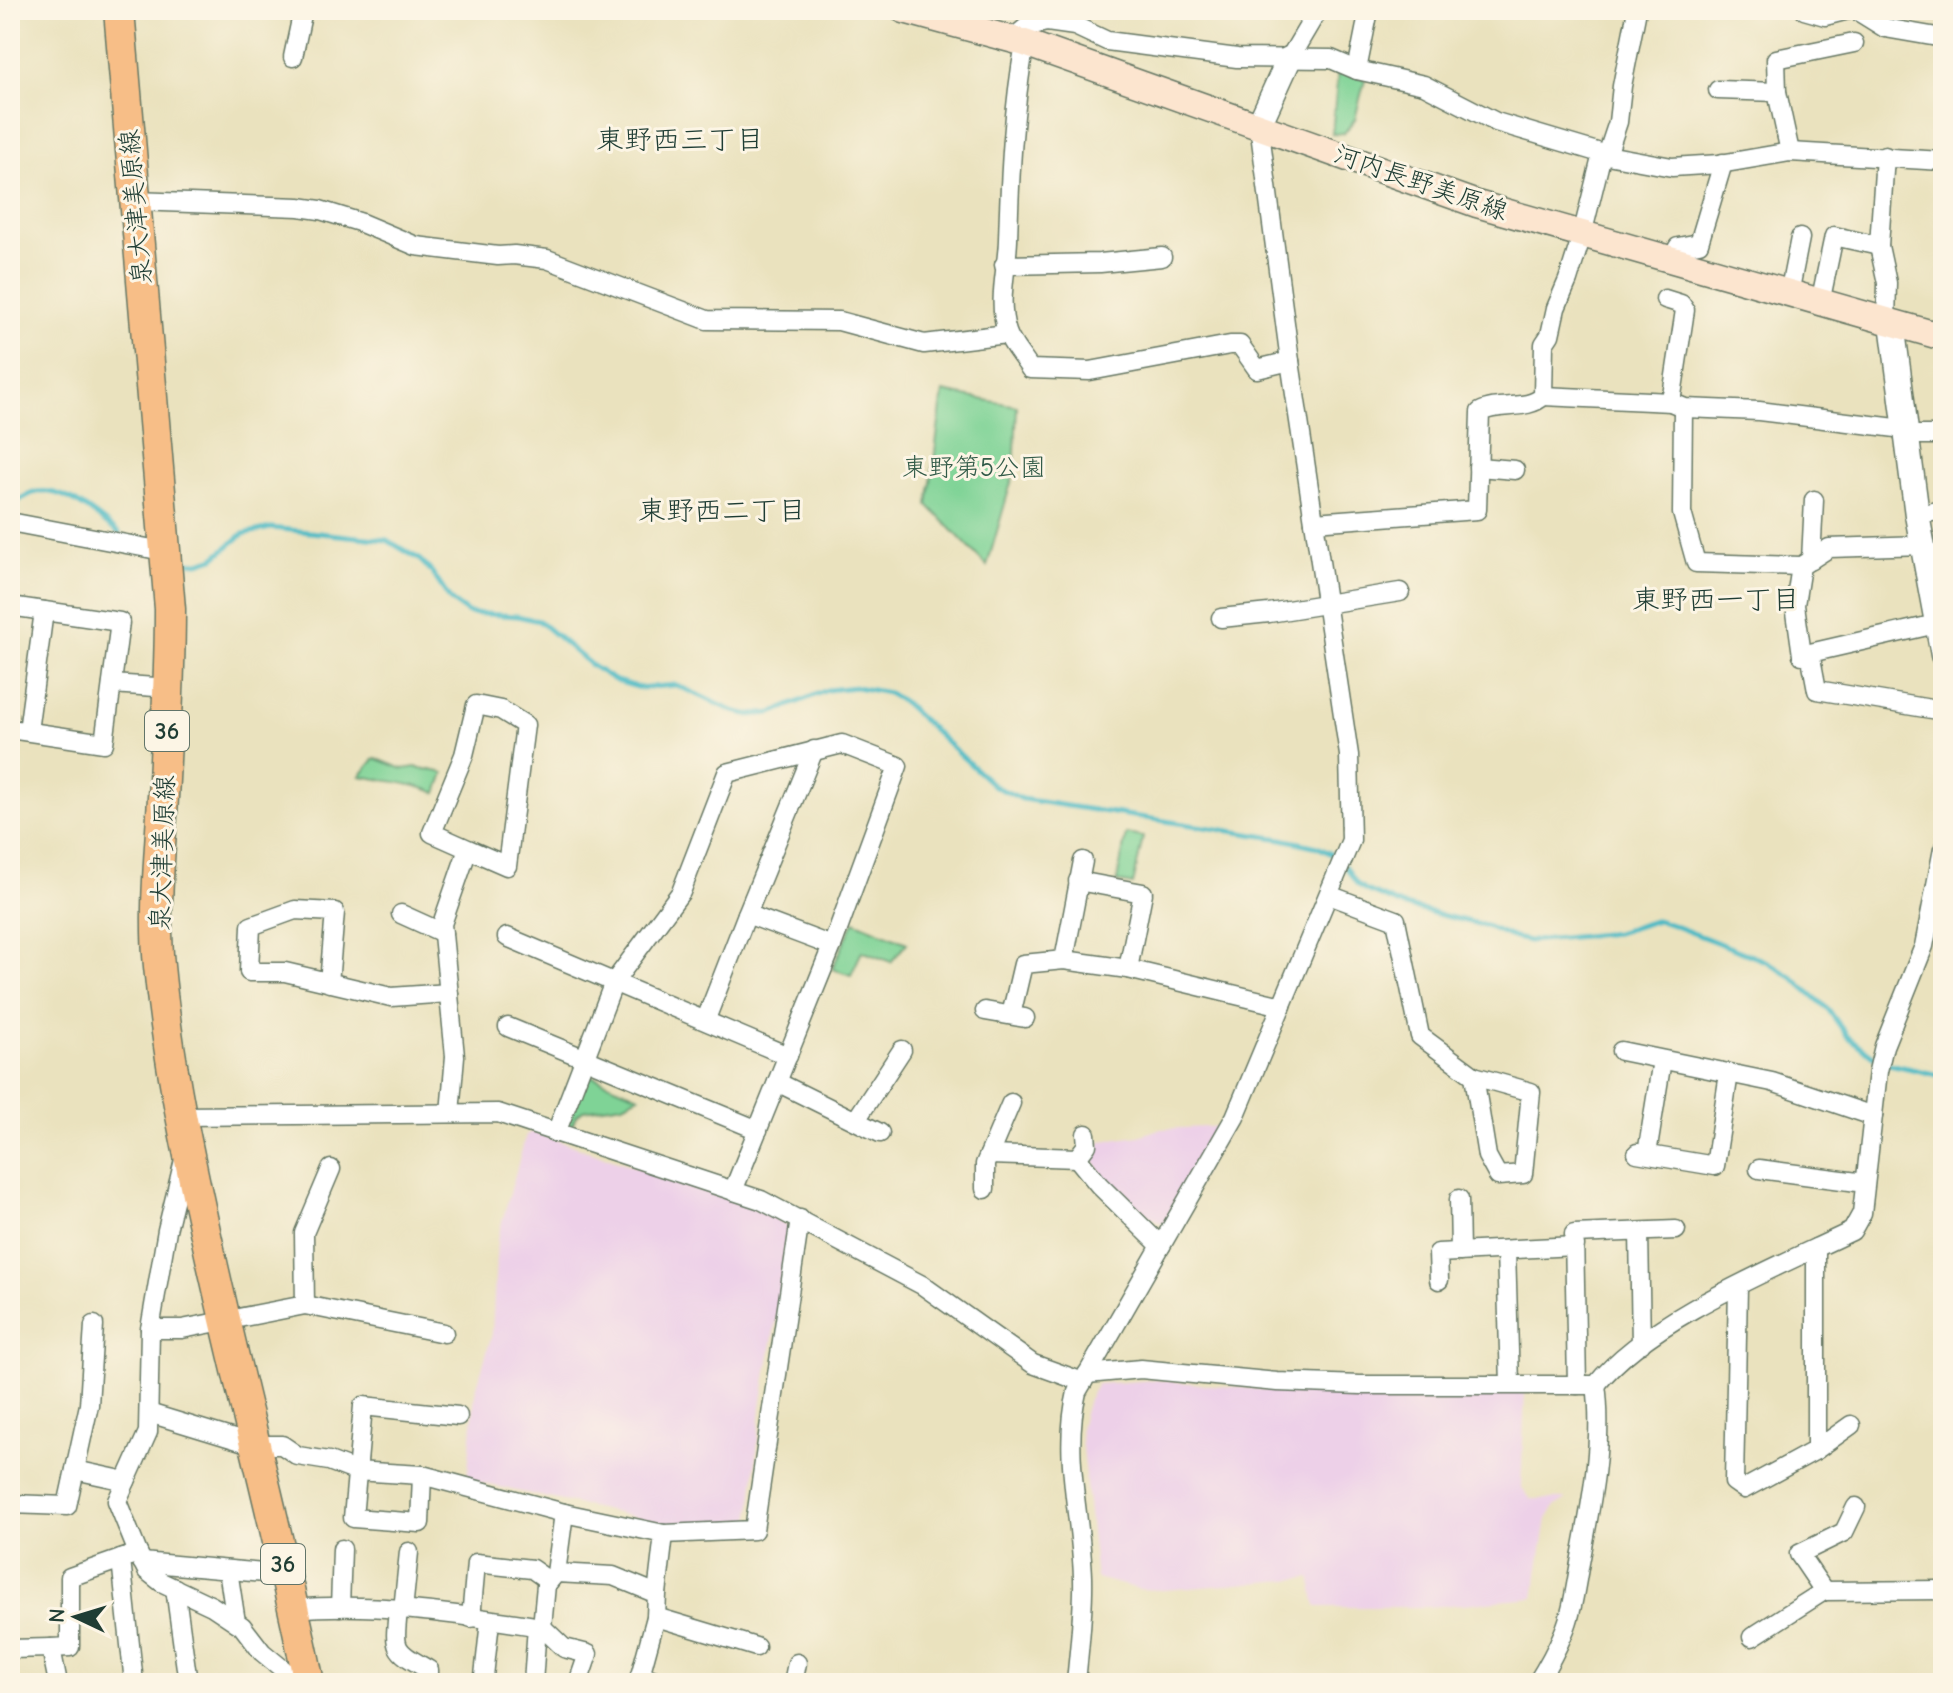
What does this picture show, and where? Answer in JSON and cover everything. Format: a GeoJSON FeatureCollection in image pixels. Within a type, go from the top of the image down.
{"type":"FeatureCollection","features":[{"type":"Feature","properties":{"kind":"main road","name":"泉大津美原線"},"geometry":{"type":"LineString","coordinates":[[119,10],[170,609],[170,688],[160,859],[158,961],[166,1035],[180,1116],[224,1320],[294,1609],[308,1683]]}},
{"type":"Feature","properties":{"kind":"main road","name":"河内長野美原線"},"geometry":{"type":"LineString","coordinates":[[904,10],[1018,41],[1477,204],[1943,337]]}},
{"type":"Feature","properties":{"kind":"street"},"geometry":{"type":"LineString","coordinates":[[293,57],[303,10]]}},
{"type":"Feature","properties":{"kind":"street"},"geometry":{"type":"LineString","coordinates":[[1076,1683],[1083,1578],[1070,1453],[1071,1417],[1077,1392],[1235,1117],[1351,840],[1349,755],[1290,361],[1259,125],[1289,59],[1318,10]]}},
{"type":"Feature","properties":{"kind":"street"},"geometry":{"type":"LineString","coordinates":[[1357,70],[1369,10]]}},
{"type":"Feature","properties":{"kind":"street"},"geometry":{"type":"LineString","coordinates":[[1314,522],[1477,510],[1480,412],[1537,402],[1543,396],[1544,344],[1550,335],[1556,308],[1568,280],[1604,154],[1618,122],[1637,10]]}},
{"type":"Feature","properties":{"kind":"street"},"geometry":{"type":"LineString","coordinates":[[1804,10],[1825,16],[1848,10]]}},
{"type":"Feature","properties":{"kind":"street"},"geometry":{"type":"LineString","coordinates":[[1856,10],[1885,28],[1943,38]]}},
{"type":"Feature","properties":{"kind":"street"},"geometry":{"type":"LineString","coordinates":[[1290,361],[1257,369],[1240,345],[1230,345],[1090,371],[1030,369],[1007,334],[1003,311],[1018,41],[1028,26],[1052,16],[1107,41],[1237,58],[1331,59],[1357,70],[1424,85],[1496,122],[1604,154],[1672,167],[1723,163],[1790,152],[1943,161]]}},
{"type":"Feature","properties":{"kind":"street"},"geometry":{"type":"LineString","coordinates":[[1790,152],[1777,92],[1776,59],[1854,43]]}},
{"type":"Feature","properties":{"kind":"street"},"geometry":{"type":"LineString","coordinates":[[1718,90],[1777,92]]}},
{"type":"Feature","properties":{"kind":"street"},"geometry":{"type":"LineString","coordinates":[[1885,156],[1879,246],[1887,283],[1889,322],[1904,432],[1923,545],[1937,592],[1936,624],[1943,655]]}},
{"type":"Feature","properties":{"kind":"street"},"geometry":{"type":"LineString","coordinates":[[1671,260],[1678,247],[1699,243],[1723,163]]}},
{"type":"Feature","properties":{"kind":"street"},"geometry":{"type":"LineString","coordinates":[[135,201],[320,210],[416,246],[547,259],[707,320],[839,321],[924,344],[1007,334]]}},
{"type":"Feature","properties":{"kind":"street"},"geometry":{"type":"LineString","coordinates":[[1820,303],[1834,236],[1879,246]]}},
{"type":"Feature","properties":{"kind":"street"},"geometry":{"type":"LineString","coordinates":[[1789,294],[1800,238]]}},
{"type":"Feature","properties":{"kind":"street"},"geometry":{"type":"LineString","coordinates":[[1004,265],[1100,271],[1162,257]]}},
{"type":"Feature","properties":{"kind":"street"},"geometry":{"type":"LineString","coordinates":[[1665,299],[1681,304],[1685,310],[1677,405],[1682,513],[1696,563],[1806,563],[1829,548],[1923,545]]}},
{"type":"Feature","properties":{"kind":"street"},"geometry":{"type":"LineString","coordinates":[[1543,396],[1759,411],[1943,435]]}},
{"type":"Feature","properties":{"kind":"street"},"geometry":{"type":"LineString","coordinates":[[1478,467],[1515,470]]}},
{"type":"Feature","properties":{"kind":"street"},"geometry":{"type":"LineString","coordinates":[[1802,655],[1795,605],[1806,563],[1814,500]]}},
{"type":"Feature","properties":{"kind":"street"},"geometry":{"type":"LineString","coordinates":[[1917,515],[1943,510]]}},
{"type":"Feature","properties":{"kind":"street"},"geometry":{"type":"LineString","coordinates":[[10,522],[163,551]]}},
{"type":"Feature","properties":{"kind":"street"},"geometry":{"type":"LineString","coordinates":[[1221,618],[1400,592]]}},
{"type":"Feature","properties":{"kind":"street"},"geometry":{"type":"LineString","coordinates":[[10,606],[120,622],[104,743],[19,730],[44,611]]}},
{"type":"Feature","properties":{"kind":"street"},"geometry":{"type":"LineString","coordinates":[[1936,624],[1810,653],[1817,690],[1943,711]]}},
{"type":"Feature","properties":{"kind":"street"},"geometry":{"type":"LineString","coordinates":[[112,684],[170,688]]}},
{"type":"Feature","properties":{"kind":"street"},"geometry":{"type":"LineString","coordinates":[[476,705],[501,710],[525,725],[507,866],[468,849],[432,833],[464,755],[476,705]]}},
{"type":"Feature","properties":{"kind":"street"},"geometry":{"type":"LineString","coordinates":[[556,1133],[614,982],[681,892],[727,773],[842,744],[898,766],[832,946],[733,1191]]}},
{"type":"Feature","properties":{"kind":"street"},"geometry":{"type":"LineString","coordinates":[[706,1019],[814,750]]}},
{"type":"Feature","properties":{"kind":"street"},"geometry":{"type":"LineString","coordinates":[[450,1113],[455,1056],[442,924],[468,849]]}},
{"type":"Feature","properties":{"kind":"street"},"geometry":{"type":"LineString","coordinates":[[1537,1683],[1564,1632],[1579,1571],[1595,1456],[1599,1406],[1596,1385],[1613,1363],[1680,1318],[1852,1231],[1862,1213],[1878,1071],[1884,1046],[1924,946],[1939,894],[1943,849]]}},
{"type":"Feature","properties":{"kind":"street"},"geometry":{"type":"LineString","coordinates":[[1064,960],[1083,861]]}},
{"type":"Feature","properties":{"kind":"street"},"geometry":{"type":"LineString","coordinates":[[1078,881],[1143,893],[1128,969]]}},
{"type":"Feature","properties":{"kind":"street"},"geometry":{"type":"LineString","coordinates":[[1329,895],[1396,920],[1420,1036],[1474,1076],[1531,1092],[1523,1174],[1498,1176],[1487,1156],[1474,1076]]}},
{"type":"Feature","properties":{"kind":"street"},"geometry":{"type":"LineString","coordinates":[[329,983],[335,912],[295,910],[251,926],[249,972],[285,972],[329,983],[391,997],[449,993]]}},
{"type":"Feature","properties":{"kind":"street"},"geometry":{"type":"LineString","coordinates":[[401,914],[443,933]]}},
{"type":"Feature","properties":{"kind":"street"},"geometry":{"type":"LineString","coordinates":[[747,914],[832,946]]}},
{"type":"Feature","properties":{"kind":"street"},"geometry":{"type":"LineString","coordinates":[[507,937],[788,1056]]}},
{"type":"Feature","properties":{"kind":"street"},"geometry":{"type":"LineString","coordinates":[[985,1011],[1018,1017],[1023,964],[1064,960],[1128,969],[1282,1006]]}},
{"type":"Feature","properties":{"kind":"street"},"geometry":{"type":"LineString","coordinates":[[508,1027],[758,1130]]}},
{"type":"Feature","properties":{"kind":"street"},"geometry":{"type":"LineString","coordinates":[[856,1120],[902,1050]]}},
{"type":"Feature","properties":{"kind":"street"},"geometry":{"type":"LineString","coordinates":[[1621,1051],[1772,1082],[1873,1116]]}},
{"type":"Feature","properties":{"kind":"street"},"geometry":{"type":"LineString","coordinates":[[1662,1060],[1642,1154],[1715,1166],[1729,1073]]}},
{"type":"Feature","properties":{"kind":"street"},"geometry":{"type":"LineString","coordinates":[[777,1082],[880,1133]]}},
{"type":"Feature","properties":{"kind":"street"},"geometry":{"type":"LineString","coordinates":[[985,1189],[985,1164],[1011,1103]]}},
{"type":"Feature","properties":{"kind":"street"},"geometry":{"type":"LineString","coordinates":[[180,1116],[498,1113],[761,1200],[922,1285],[1033,1364],[1085,1378],[1141,1369],[1277,1382],[1360,1385],[1596,1385]]}},
{"type":"Feature","properties":{"kind":"street"},"geometry":{"type":"LineString","coordinates":[[1077,1158],[1087,1145],[1086,1134]]}},
{"type":"Feature","properties":{"kind":"street"},"geometry":{"type":"LineString","coordinates":[[134,1683],[134,1558],[117,1501],[148,1432],[150,1329],[167,1230],[187,1149]]}},
{"type":"Feature","properties":{"kind":"street"},"geometry":{"type":"LineString","coordinates":[[989,1155],[1077,1158],[1099,1185],[1161,1246]]}},
{"type":"Feature","properties":{"kind":"street"},"geometry":{"type":"LineString","coordinates":[[305,1305],[304,1233],[331,1169]]}},
{"type":"Feature","properties":{"kind":"street"},"geometry":{"type":"LineString","coordinates":[[1759,1170],[1865,1183]]}},
{"type":"Feature","properties":{"kind":"street"},"geometry":{"type":"LineString","coordinates":[[1459,1199],[1460,1252]]}},
{"type":"Feature","properties":{"kind":"street"},"geometry":{"type":"LineString","coordinates":[[149,1413],[254,1445],[282,1445],[298,1456],[329,1461],[355,1471],[422,1475],[564,1513],[664,1534],[754,1530],[800,1219]]}},
{"type":"Feature","properties":{"kind":"street"},"geometry":{"type":"LineString","coordinates":[[1577,1385],[1574,1234],[1676,1230]]}},
{"type":"Feature","properties":{"kind":"street"},"geometry":{"type":"LineString","coordinates":[[1639,1232],[1641,1344]]}},
{"type":"Feature","properties":{"kind":"street"},"geometry":{"type":"LineString","coordinates":[[1439,1280],[1438,1253],[1575,1246]]}},
{"type":"Feature","properties":{"kind":"street"},"geometry":{"type":"LineString","coordinates":[[1816,1248],[1816,1450]]}},
{"type":"Feature","properties":{"kind":"street"},"geometry":{"type":"LineString","coordinates":[[1506,1250],[1510,1384]]}},
{"type":"Feature","properties":{"kind":"street"},"geometry":{"type":"LineString","coordinates":[[1738,1287],[1734,1482],[1744,1489],[1816,1450],[1851,1425]]}},
{"type":"Feature","properties":{"kind":"street"},"geometry":{"type":"LineString","coordinates":[[150,1329],[182,1329],[305,1305],[444,1333]]}},
{"type":"Feature","properties":{"kind":"street"},"geometry":{"type":"LineString","coordinates":[[10,1504],[67,1506],[89,1405],[94,1325]]}},
{"type":"Feature","properties":{"kind":"street"},"geometry":{"type":"LineString","coordinates":[[422,1475],[420,1523],[353,1518],[363,1406],[458,1416]]}},
{"type":"Feature","properties":{"kind":"street"},"geometry":{"type":"LineString","coordinates":[[75,1470],[126,1481]]}},
{"type":"Feature","properties":{"kind":"street"},"geometry":{"type":"LineString","coordinates":[[1824,1591],[1799,1554],[1844,1532],[1856,1507]]}},
{"type":"Feature","properties":{"kind":"street"},"geometry":{"type":"LineString","coordinates":[[533,1683],[546,1585],[552,1577],[564,1513]]}},
{"type":"Feature","properties":{"kind":"street"},"geometry":{"type":"LineString","coordinates":[[663,1683],[639,1679],[656,1617],[664,1534]]}},
{"type":"Feature","properties":{"kind":"street"},"geometry":{"type":"LineString","coordinates":[[340,1607],[342,1549]]}},
{"type":"Feature","properties":{"kind":"street"},"geometry":{"type":"LineString","coordinates":[[409,1552],[395,1642],[400,1653],[429,1670],[429,1683]]}},
{"type":"Feature","properties":{"kind":"street"},"geometry":{"type":"LineString","coordinates":[[134,1558],[147,1571],[236,1622],[262,1652],[285,1671],[308,1683]]}},
{"type":"Feature","properties":{"kind":"street"},"geometry":{"type":"LineString","coordinates":[[10,1649],[70,1647],[70,1577],[134,1558],[286,1575]]}},
{"type":"Feature","properties":{"kind":"street"},"geometry":{"type":"LineString","coordinates":[[471,1618],[476,1563],[532,1569],[552,1577],[613,1576],[657,1594]]}},
{"type":"Feature","properties":{"kind":"street"},"geometry":{"type":"LineString","coordinates":[[228,1570],[236,1622]]}},
{"type":"Feature","properties":{"kind":"street"},"geometry":{"type":"LineString","coordinates":[[175,1588],[188,1683]]}},
{"type":"Feature","properties":{"kind":"street"},"geometry":{"type":"LineString","coordinates":[[1752,1637],[1824,1591],[1943,1590]]}},
{"type":"Feature","properties":{"kind":"street"},"geometry":{"type":"LineString","coordinates":[[294,1609],[340,1607],[400,1610],[539,1626],[564,1648],[588,1654],[578,1683]]}},
{"type":"Feature","properties":{"kind":"street"},"geometry":{"type":"LineString","coordinates":[[656,1617],[756,1647]]}},
{"type":"Feature","properties":{"kind":"street"},"geometry":{"type":"LineString","coordinates":[[484,1676],[490,1621]]}},
{"type":"Feature","properties":{"kind":"street"},"geometry":{"type":"LineString","coordinates":[[51,1648],[58,1683]]}},
{"type":"Feature","properties":{"kind":"street"},"geometry":{"type":"LineString","coordinates":[[793,1683],[797,1663]]}},
{"type":"Feature","properties":{"kind":"shaded area"},"geometry":{"type":"Polygon","coordinates":[[[1230,1126],[1172,1228],[1136,1210],[1104,1179],[1092,1157],[1102,1141],[1139,1136],[1159,1129],[1230,1126]]]}},
{"type":"Feature","properties":{"kind":"shaded area"},"geometry":{"type":"Polygon","coordinates":[[[533,1132],[755,1208],[792,1228],[761,1406],[750,1526],[667,1524],[467,1480],[475,1393],[492,1334],[497,1240],[526,1135],[533,1132]]]}},
{"type":"Feature","properties":{"kind":"shaded area"},"geometry":{"type":"Polygon","coordinates":[[[1156,1380],[1289,1392],[1525,1390],[1521,1488],[1531,1499],[1567,1499],[1555,1506],[1547,1519],[1534,1598],[1427,1607],[1316,1607],[1311,1578],[1164,1590],[1139,1589],[1096,1578],[1080,1428],[1088,1399],[1097,1384],[1156,1380]]]}},
{"type":"Feature","properties":{"kind":"green space"},"geometry":{"type":"Polygon","coordinates":[[[1338,71],[1365,79],[1355,119],[1344,133],[1332,134],[1338,71]]]}},
{"type":"Feature","properties":{"kind":"green space","name":"東野第5公園"},"geometry":{"type":"Polygon","coordinates":[[[943,392],[1017,406],[1014,472],[987,566],[928,505],[943,392]]]}},
{"type":"Feature","properties":{"kind":"green space"},"geometry":{"type":"Polygon","coordinates":[[[375,758],[403,769],[416,767],[444,773],[437,793],[360,776],[375,758]]]}},
{"type":"Feature","properties":{"kind":"green space"},"geometry":{"type":"Polygon","coordinates":[[[1126,834],[1143,837],[1133,885],[1117,882],[1126,834]]]}},
{"type":"Feature","properties":{"kind":"green space"},"geometry":{"type":"Polygon","coordinates":[[[854,921],[907,943],[891,962],[862,951],[851,975],[832,969],[854,921]]]}},
{"type":"Feature","properties":{"kind":"green space"},"geometry":{"type":"Polygon","coordinates":[[[589,1075],[639,1096],[623,1104],[583,1110],[576,1116],[569,1131],[563,1126],[582,1076],[589,1075]]]}},
{"type":"Feature","properties":{"kind":"waterway"},"geometry":{"type":"LineString","coordinates":[[10,506],[33,493],[56,493],[79,504],[119,533]]}},
{"type":"Feature","properties":{"kind":"waterway"},"geometry":{"type":"LineString","coordinates":[[175,561],[199,563],[214,558],[243,534],[271,528],[387,540],[419,559],[451,601],[468,613],[517,616],[539,621],[592,666],[616,681],[641,688],[676,685],[733,711],[751,715],[772,713],[827,690],[856,687],[888,693],[902,701],[994,786],[1022,799],[1282,839],[1318,847],[1340,859]]}},
{"type":"Feature","properties":{"kind":"waterway"},"geometry":{"type":"LineString","coordinates":[[1346,867],[1357,884],[1404,906],[1486,926],[1529,941],[1616,933],[1657,920],[1672,925],[1768,962],[1793,978],[1828,1009],[1848,1037],[1877,1059]]}},
{"type":"Feature","properties":{"kind":"waterway"},"geometry":{"type":"LineString","coordinates":[[1885,1063],[1943,1076]]}},
{"type":"Feature","properties":{"kind":"district","name":"東野西三丁目"},"geometry":{"type":"Point","coordinates":[680,139]}},
{"type":"Feature","properties":{"kind":"district","name":"東野西二丁目"},"geometry":{"type":"Point","coordinates":[722,510]}},
{"type":"Feature","properties":{"kind":"district","name":"東野西一丁目"},"geometry":{"type":"Point","coordinates":[1716,599]}}]}
